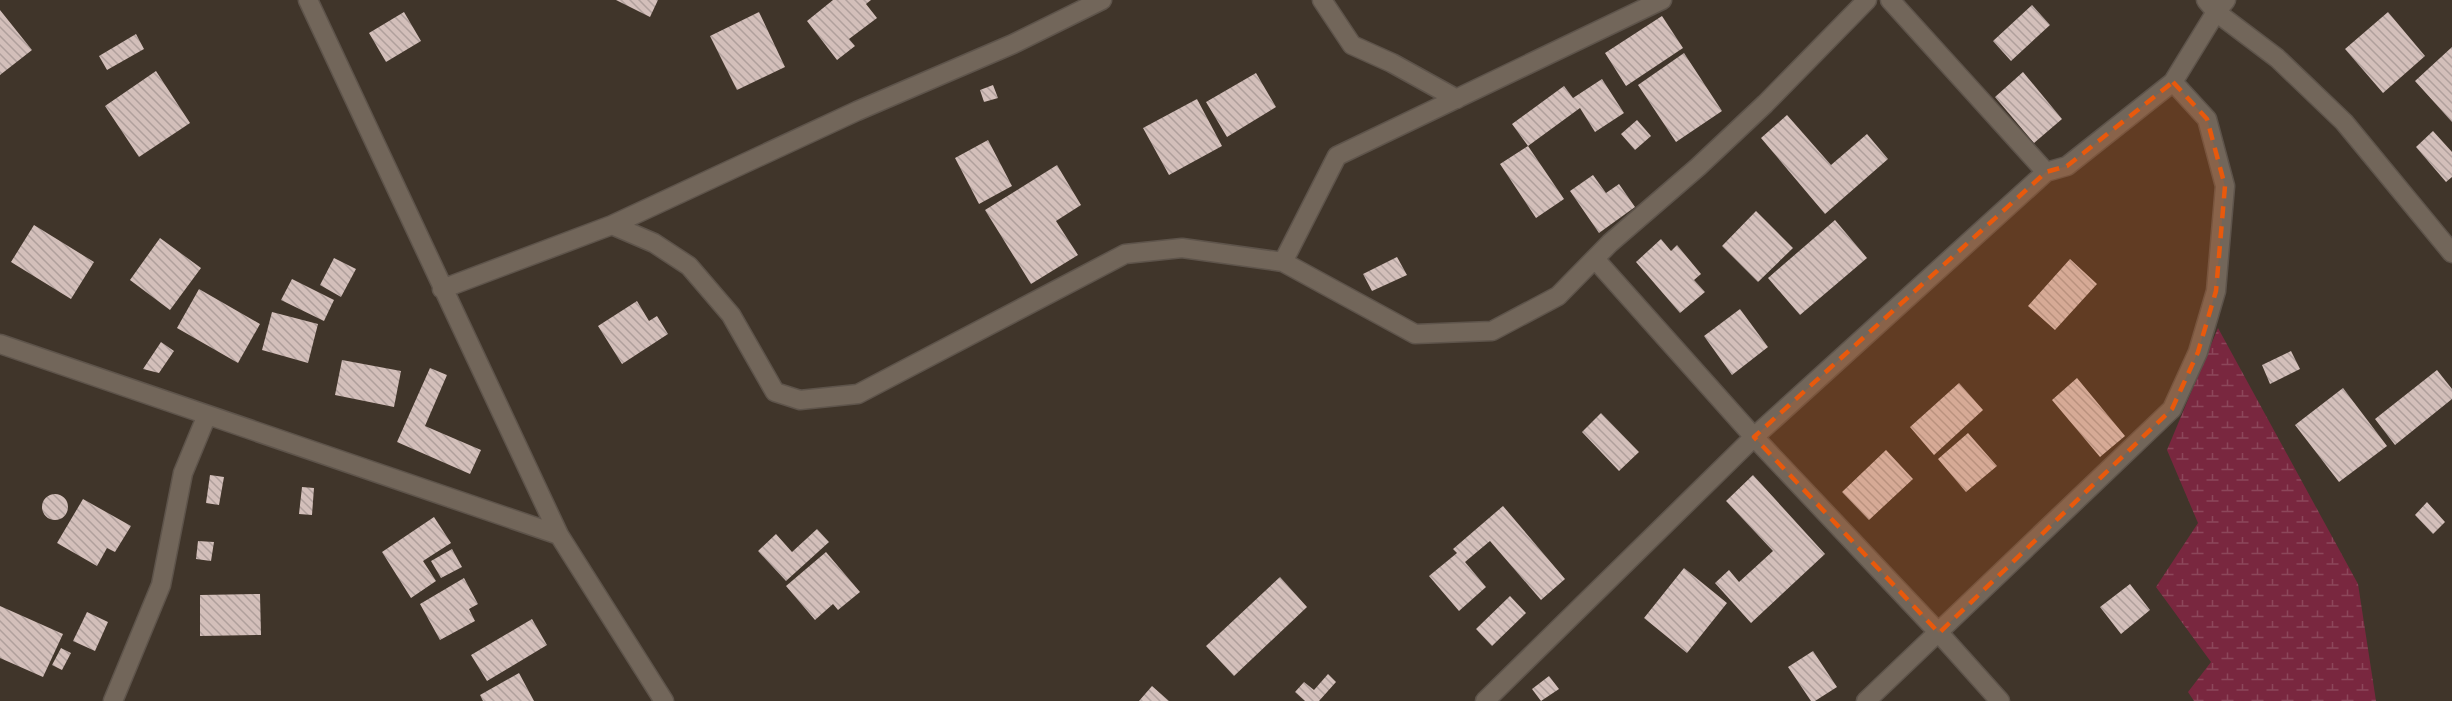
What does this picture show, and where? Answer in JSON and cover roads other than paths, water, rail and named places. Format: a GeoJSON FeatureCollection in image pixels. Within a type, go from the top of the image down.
{"type":"FeatureCollection","features":[{"type":"Feature","properties":{"kind":"street"},"geometry":{"type":"LineString","coordinates":[[308,0],[559,536],[664,701]]}},
{"type":"Feature","properties":{"kind":"street"},"geometry":{"type":"LineString","coordinates":[[442,289],[612,225],[857,111],[1013,44],[1102,0]]}},
{"type":"Feature","properties":{"kind":"street"},"geometry":{"type":"LineString","coordinates":[[1322,0],[1352,45],[1392,63],[1457,99]]}},
{"type":"Feature","properties":{"kind":"street"},"geometry":{"type":"LineString","coordinates":[[1283,262],[1337,156],[1662,0]]}},
{"type":"Feature","properties":{"kind":"street"},"geometry":{"type":"LineString","coordinates":[[612,225],[654,243],[689,266],[731,315],[774,392],[800,400],[858,394],[1125,254],[1182,248],[1283,262],[1415,334],[1492,331],[1558,296],[1595,259],[1748,119],[1867,0]]}},
{"type":"Feature","properties":{"kind":"street"},"geometry":{"type":"LineString","coordinates":[[1890,0],[2046,172]]}},
{"type":"Feature","properties":{"kind":"street"},"geometry":{"type":"LineString","coordinates":[[1485,701],[1754,437],[2046,172],[2067,166],[2173,82],[2216,4],[2344,122],[2452,252]]}},
{"type":"Feature","properties":{"kind":"street"},"geometry":{"type":"LineString","coordinates":[[1866,701],[2172,409],[2198,352],[2216,291],[2225,186],[2207,118],[2173,82]]}},
{"type":"Feature","properties":{"kind":"street"},"geometry":{"type":"LineString","coordinates":[[1595,259],[1754,437],[2000,701]]}},
{"type":"Feature","properties":{"kind":"street"},"geometry":{"type":"LineString","coordinates":[[0,344],[559,536]]}},
{"type":"Feature","properties":{"kind":"street"},"geometry":{"type":"LineString","coordinates":[[113,701],[162,585],[183,473],[207,415]]}}]}
